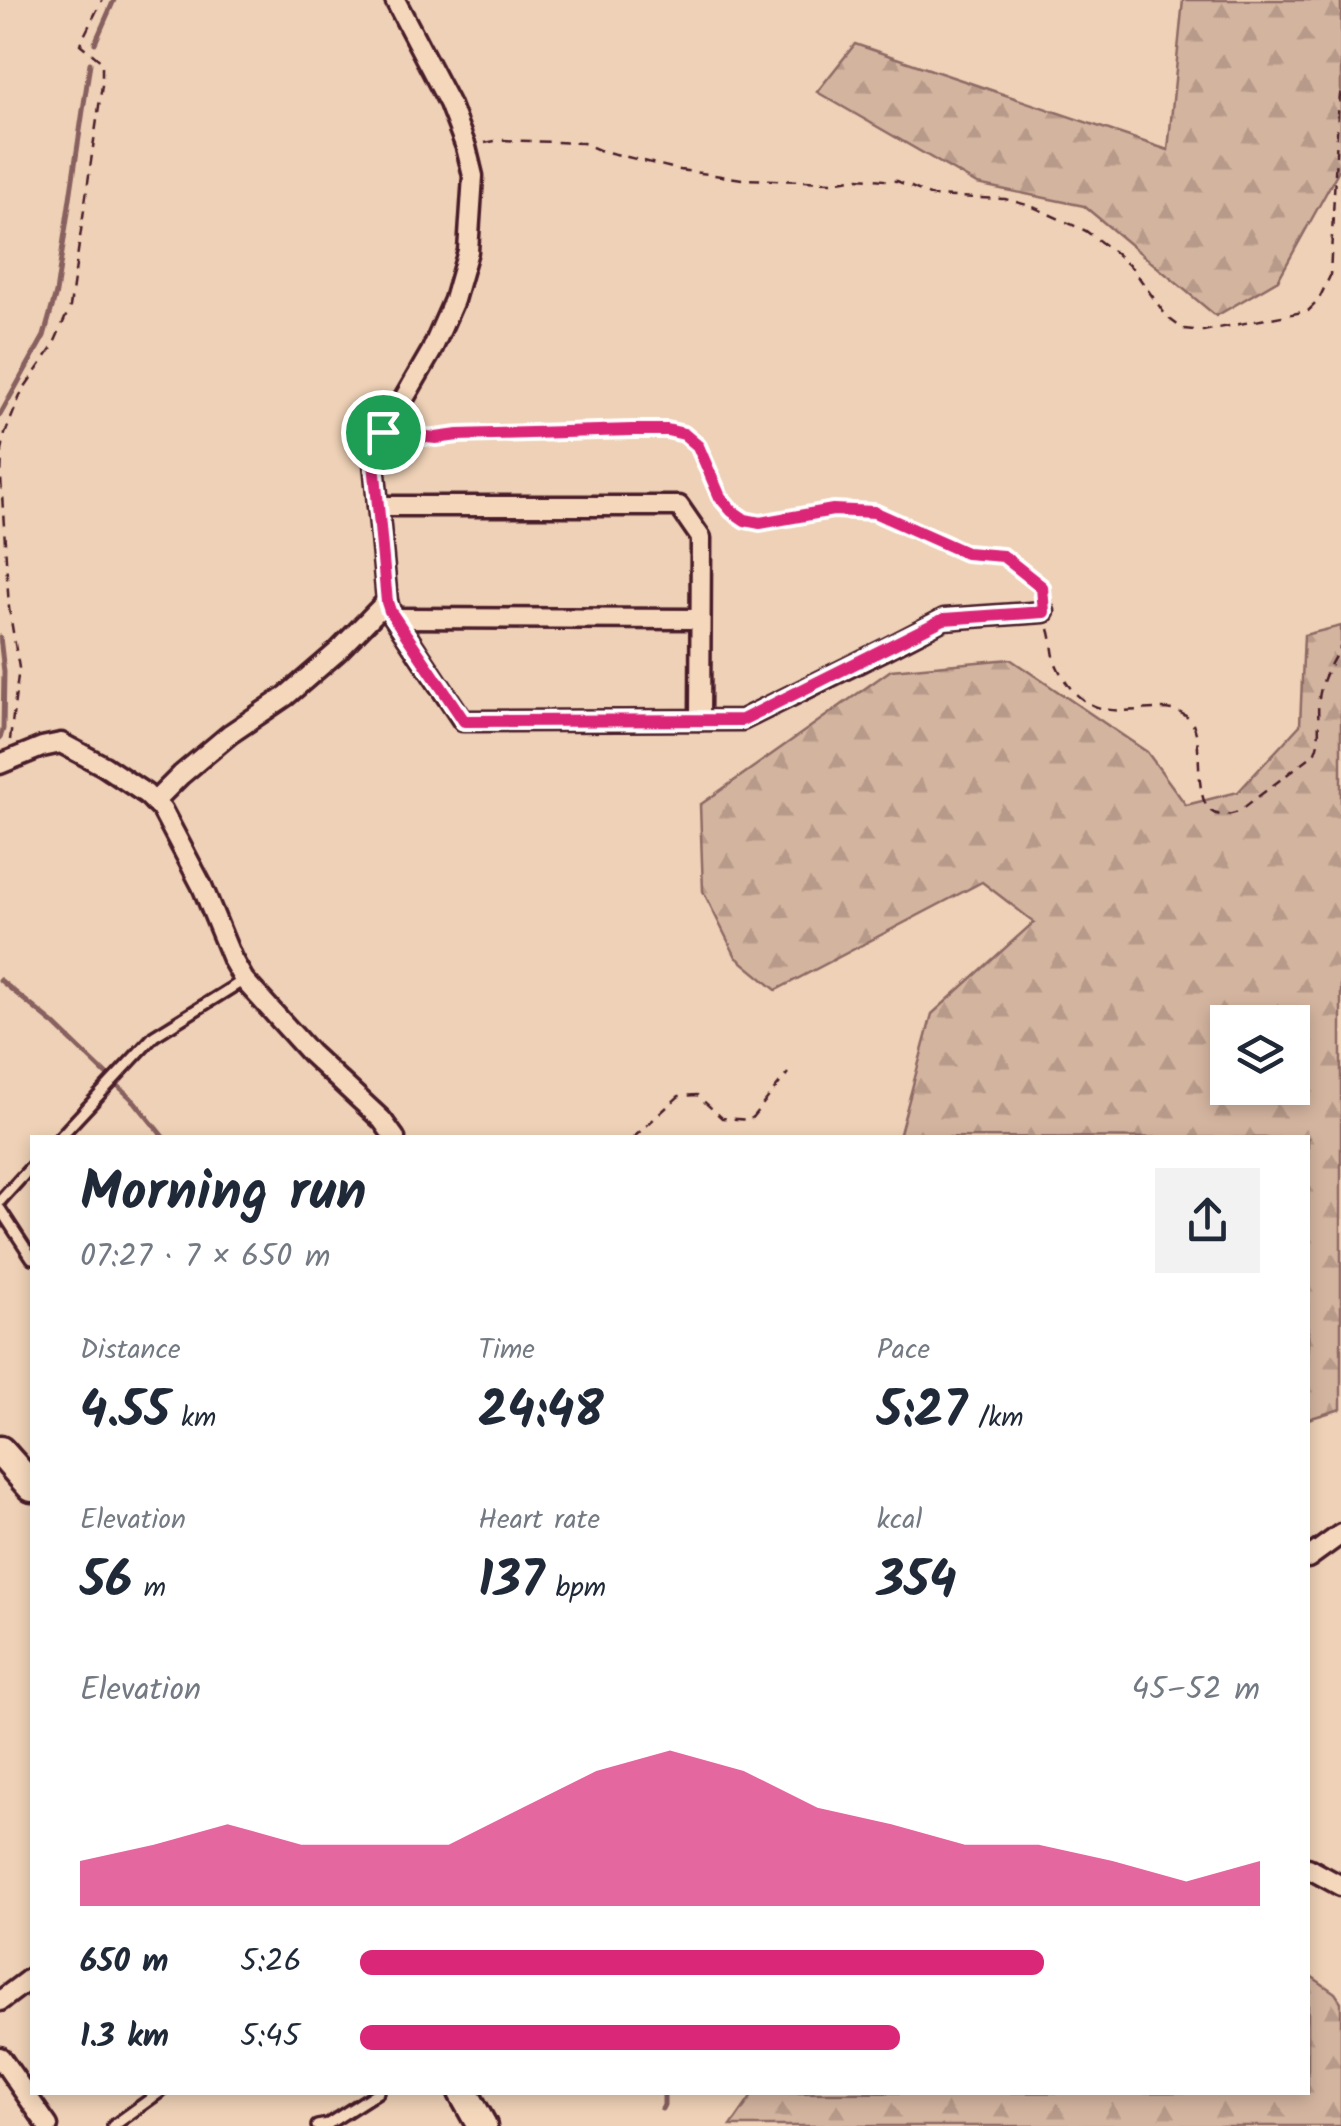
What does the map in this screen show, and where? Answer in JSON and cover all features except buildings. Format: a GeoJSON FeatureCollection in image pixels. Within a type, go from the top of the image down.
{"type":"FeatureCollection","features":[{"type":"Feature","properties":{"kind":"highway"},"geometry":{"type":"LineString","coordinates":[[0,1451],[30,1486]]}},
{"type":"Feature","properties":{"kind":"highway"},"geometry":{"type":"LineString","coordinates":[[465,2095],[482,2126]]}},
{"type":"Feature","properties":{"kind":"street"},"geometry":{"type":"LineString","coordinates":[[395,0],[449,103],[473,176],[468,251],[454,300],[431,352],[373,452],[378,506],[391,610],[464,721],[742,720],[944,619],[1044,612]]}},
{"type":"Feature","properties":{"kind":"street"},"geometry":{"type":"LineString","coordinates":[[378,506],[679,506],[701,538],[700,720]]}},
{"type":"Feature","properties":{"kind":"street"},"geometry":{"type":"LineString","coordinates":[[154,802],[230,734],[286,696],[391,610],[700,619]]}},
{"type":"Feature","properties":{"kind":"street"},"geometry":{"type":"LineString","coordinates":[[4,763],[61,743],[146,794],[162,810],[202,886],[244,980],[310,1053],[382,1120],[392,1135]]}},
{"type":"Feature","properties":{"kind":"street"},"geometry":{"type":"LineString","coordinates":[[1310,1557],[1341,1534]]}},
{"type":"Feature","properties":{"kind":"street"},"geometry":{"type":"LineString","coordinates":[[1310,1869],[1341,1886]]}},
{"type":"Feature","properties":{"kind":"street"},"geometry":{"type":"LineString","coordinates":[[0,2001],[30,1978]]}},
{"type":"Feature","properties":{"kind":"street"},"geometry":{"type":"LineString","coordinates":[[0,2057],[48,2126]]}},
{"type":"Feature","properties":{"kind":"lane"},"geometry":{"type":"LineString","coordinates":[[62,1135],[154,1036],[244,980]]}},
{"type":"Feature","properties":{"kind":"lane"},"geometry":{"type":"LineString","coordinates":[[0,1201],[30,1168]]}},
{"type":"Feature","properties":{"kind":"lane"},"geometry":{"type":"LineString","coordinates":[[0,1210],[30,1255]]}},
{"type":"Feature","properties":{"kind":"lane"},"geometry":{"type":"LineString","coordinates":[[113,2126],[156,2095]]}},
{"type":"Feature","properties":{"kind":"lane"},"geometry":{"type":"LineString","coordinates":[[317,2126],[328,2124],[373,2095]]}},
{"type":"Feature","properties":{"kind":"path"},"geometry":{"type":"LineString","coordinates":[[4,763],[19,668],[9,608],[2,451],[22,391],[52,348],[70,307],[102,85],[102,62],[80,44],[102,0]]}},
{"type":"Feature","properties":{"kind":"path"},"geometry":{"type":"LineString","coordinates":[[466,147],[500,140],[583,143],[680,170],[742,179],[832,182],[858,178],[897,181],[932,196],[1005,199],[1031,206],[1086,232],[1133,269],[1167,317],[1182,329],[1203,331],[1308,311],[1318,302],[1330,276],[1341,87]]}},
{"type":"Feature","properties":{"kind":"path"},"geometry":{"type":"LineString","coordinates":[[383,432],[436,438],[667,430],[684,434],[698,446],[720,497],[745,520],[760,523],[833,510],[874,512],[966,553],[1003,556],[1042,587],[1055,661],[1078,696],[1095,708],[1129,712],[1165,710],[1189,719],[1197,731],[1200,786],[1206,805],[1216,814],[1228,816],[1238,812],[1314,754],[1318,746],[1318,701],[1325,674],[1341,646]]}},
{"type":"Feature","properties":{"kind":"path"},"geometry":{"type":"LineString","coordinates":[[636,1135],[679,1096],[697,1095],[722,1118],[750,1120],[788,1073]]}},
{"type":"Feature","properties":{"kind":"green space"},"geometry":{"type":"Polygon","coordinates":[[[1183,0],[1341,0],[1341,166],[1278,280],[1216,316],[1084,206],[977,184],[817,92],[855,44],[1168,150],[1183,0]]]}},
{"type":"Feature","properties":{"kind":"green space"},"geometry":{"type":"Polygon","coordinates":[[[1341,626],[1341,1409],[1310,1418],[1310,1135],[900,1135],[932,1014],[1034,922],[982,882],[776,990],[736,957],[703,891],[700,805],[891,670],[1010,659],[1147,752],[1186,805],[1238,792],[1300,725],[1304,635],[1341,626]]]}},
{"type":"Feature","properties":{"kind":"green space"},"geometry":{"type":"Polygon","coordinates":[[[1310,1975],[1341,2002],[1341,2126],[731,2126],[753,2095],[1310,2095],[1310,1975]]]}},
{"type":"Feature","properties":{"kind":"waterway"},"geometry":{"type":"LineString","coordinates":[[95,43],[114,0]]}},
{"type":"Feature","properties":{"kind":"waterway"},"geometry":{"type":"LineString","coordinates":[[0,415],[44,336],[56,293],[90,63]]}},
{"type":"Feature","properties":{"kind":"waterway"},"geometry":{"type":"LineString","coordinates":[[0,637],[4,672],[0,738]]}},
{"type":"Feature","properties":{"kind":"waterway"},"geometry":{"type":"LineString","coordinates":[[0,980],[54,1024],[135,1102],[162,1135]]}},
{"type":"Feature","properties":{"kind":"waterway"},"geometry":{"type":"LineString","coordinates":[[662,2109],[664,2095]]}},
{"type":"Feature","properties":{"kind":"route"},"geometry":{"type":"LineString","coordinates":[[632,430],[684,434],[698,446],[720,497],[745,520],[760,523],[833,510],[874,512],[966,553],[1003,556],[1042,587],[1044,612],[944,619],[742,720],[464,721],[387,602],[373,452],[383,432],[436,438],[632,430]]}}]}
